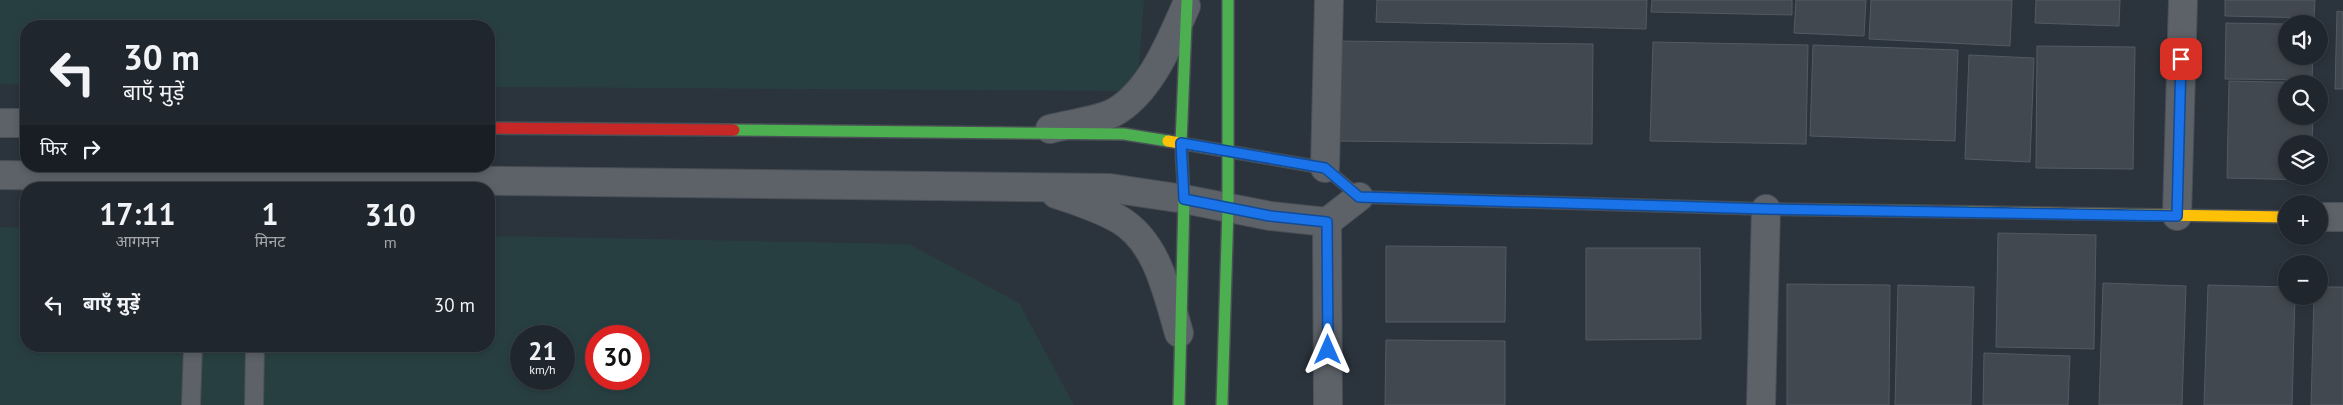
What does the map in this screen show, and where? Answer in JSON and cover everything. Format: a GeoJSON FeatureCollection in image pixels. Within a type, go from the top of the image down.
{"type":"FeatureCollection","features":[{"type":"Feature","properties":{"kind":"street"},"geometry":{"type":"LineString","coordinates":[[1222,405],[1228,208],[1228,0]]}},
{"type":"Feature","properties":{"kind":"street"},"geometry":{"type":"LineString","coordinates":[[1325,168],[1329,0]]}},
{"type":"Feature","properties":{"kind":"street"},"geometry":{"type":"LineString","coordinates":[[2177,216],[2183,0]]}},
{"type":"Feature","properties":{"kind":"street"},"geometry":{"type":"LineString","coordinates":[[1031,133],[1113,113],[1137,94],[1164,55],[1187,3]]}},
{"type":"Feature","properties":{"kind":"street"},"geometry":{"type":"LineString","coordinates":[[1180,405],[1184,199],[1181,143],[1187,3]]}},
{"type":"Feature","properties":{"kind":"street"},"geometry":{"type":"LineString","coordinates":[[0,123],[20,123]]}},
{"type":"Feature","properties":{"kind":"street"},"geometry":{"type":"LineString","coordinates":[[495,128],[1124,134],[1325,168],[1359,197],[1766,209],[2278,217]]}},
{"type":"Feature","properties":{"kind":"street"},"geometry":{"type":"LineString","coordinates":[[0,175],[172,182]]}},
{"type":"Feature","properties":{"kind":"street"},"geometry":{"type":"LineString","coordinates":[[495,184],[1110,188],[1184,199],[1270,216],[1327,222],[1359,197]]}},
{"type":"Feature","properties":{"kind":"street"},"geometry":{"type":"LineString","coordinates":[[1034,186],[1084,204],[1121,221],[1142,241],[1160,269],[1181,339]]}},
{"type":"Feature","properties":{"kind":"street"},"geometry":{"type":"LineString","coordinates":[[1762,405],[1766,209]]}},
{"type":"Feature","properties":{"kind":"street"},"geometry":{"type":"LineString","coordinates":[[2328,217],[2343,217]]}},
{"type":"Feature","properties":{"kind":"street"},"geometry":{"type":"LineString","coordinates":[[1327,222],[1328,405]]}},
{"type":"Feature","properties":{"kind":"lane"},"geometry":{"type":"LineString","coordinates":[[192,405],[193,352]]}},
{"type":"Feature","properties":{"kind":"lane"},"geometry":{"type":"LineString","coordinates":[[254,405],[255,352]]}},
{"type":"Feature","properties":{"kind":"green space"},"geometry":{"type":"Polygon","coordinates":[[[0,0],[1144,0],[1137,91],[495,87],[495,20],[20,20],[20,84],[0,84],[0,0]]]}},
{"type":"Feature","properties":{"kind":"green space"},"geometry":{"type":"Polygon","coordinates":[[[0,227],[20,228],[20,352],[495,352],[495,236],[909,244],[1019,303],[1074,405],[0,405],[0,227]]]}},
{"type":"Feature","properties":{"kind":"building"},"geometry":{"type":"Polygon","coordinates":[[[1377,0],[1647,0],[1646,29],[1376,22],[1377,0]]]}},
{"type":"Feature","properties":{"kind":"building"},"geometry":{"type":"Polygon","coordinates":[[[1652,0],[1792,0],[1792,15],[1651,12],[1652,0]]]}},
{"type":"Feature","properties":{"kind":"building"},"geometry":{"type":"Polygon","coordinates":[[[1796,0],[1866,0],[1864,36],[1794,33],[1796,0]]]}},
{"type":"Feature","properties":{"kind":"building"},"geometry":{"type":"Polygon","coordinates":[[[1871,0],[2012,0],[2010,46],[1869,39],[1871,0]]]}},
{"type":"Feature","properties":{"kind":"building"},"geometry":{"type":"Polygon","coordinates":[[[2036,0],[2120,0],[2119,26],[2035,23],[2036,0]]]}},
{"type":"Feature","properties":{"kind":"building"},"geometry":{"type":"Polygon","coordinates":[[[2225,0],[2315,0],[2314,15],[2278,15],[2278,17],[2225,16],[2225,0]]]}},
{"type":"Feature","properties":{"kind":"building"},"geometry":{"type":"Polygon","coordinates":[[[2337,11],[2343,12],[2343,89],[2335,89],[2337,11]]]}},
{"type":"Feature","properties":{"kind":"building"},"geometry":{"type":"Polygon","coordinates":[[[2226,23],[2278,24],[2278,65],[2313,65],[2312,75],[2278,75],[2278,80],[2225,79],[2226,23]]]}},
{"type":"Feature","properties":{"kind":"building"},"geometry":{"type":"Polygon","coordinates":[[[1336,41],[1593,44],[1592,144],[1335,141],[1336,41]]]}},
{"type":"Feature","properties":{"kind":"building"},"geometry":{"type":"Polygon","coordinates":[[[1653,42],[1808,45],[1806,144],[1650,141],[1653,42]]]}},
{"type":"Feature","properties":{"kind":"building"},"geometry":{"type":"Polygon","coordinates":[[[1813,45],[1958,50],[1955,141],[1810,136],[1813,45]]]}},
{"type":"Feature","properties":{"kind":"building"},"geometry":{"type":"Polygon","coordinates":[[[2037,46],[2135,47],[2133,169],[2036,168],[2037,46]]]}},
{"type":"Feature","properties":{"kind":"building"},"geometry":{"type":"Polygon","coordinates":[[[1969,55],[2034,58],[2030,162],[1965,159],[1969,55]]]}},
{"type":"Feature","properties":{"kind":"building"},"geometry":{"type":"Polygon","coordinates":[[[2229,81],[2278,82],[2278,125],[2313,125],[2312,135],[2278,135],[2278,179],[2227,178],[2229,81]]]}},
{"type":"Feature","properties":{"kind":"building"},"geometry":{"type":"Polygon","coordinates":[[[1998,233],[2096,235],[2094,349],[1996,347],[1998,233]]]}},
{"type":"Feature","properties":{"kind":"building"},"geometry":{"type":"Polygon","coordinates":[[[1386,246],[1506,247],[1505,322],[1386,322],[1386,246]]]}},
{"type":"Feature","properties":{"kind":"building"},"geometry":{"type":"Polygon","coordinates":[[[1586,248],[1700,248],[1701,339],[1586,340],[1586,248]]]}},
{"type":"Feature","properties":{"kind":"building"},"geometry":{"type":"Polygon","coordinates":[[[2103,283],[2186,286],[2182,405],[2099,405],[2103,283]]]}},
{"type":"Feature","properties":{"kind":"building"},"geometry":{"type":"Polygon","coordinates":[[[1787,284],[1890,285],[1889,405],[1787,405],[1787,284]]]}},
{"type":"Feature","properties":{"kind":"building"},"geometry":{"type":"Polygon","coordinates":[[[1898,285],[1974,287],[1971,405],[1895,405],[1898,285]]]}},
{"type":"Feature","properties":{"kind":"building"},"geometry":{"type":"Polygon","coordinates":[[[2208,285],[2278,287],[2278,305],[2295,305],[2292,405],[2204,405],[2208,285]]]}},
{"type":"Feature","properties":{"kind":"building"},"geometry":{"type":"Polygon","coordinates":[[[2328,287],[2343,287],[2343,405],[2311,405],[2314,305],[2328,305],[2328,287]]]}},
{"type":"Feature","properties":{"kind":"building"},"geometry":{"type":"Polygon","coordinates":[[[1386,340],[1505,341],[1505,405],[1385,405],[1386,340]]]}},
{"type":"Feature","properties":{"kind":"building"},"geometry":{"type":"Polygon","coordinates":[[[1984,353],[2070,356],[2068,405],[1983,405],[1984,353]]]}},
{"type":"Feature","properties":{"kind":"traffic: fast"},"geometry":{"type":"LineString","coordinates":[[1179,405],[1184,199],[1181,143],[1187,0]]}},
{"type":"Feature","properties":{"kind":"traffic: fast"},"geometry":{"type":"LineString","coordinates":[[1222,405],[1228,208],[1228,0]]}},
{"type":"Feature","properties":{"kind":"traffic: fast"},"geometry":{"type":"LineString","coordinates":[[734,130],[1124,134],[1168,141]]}},
{"type":"Feature","properties":{"kind":"traffic: fast"},"geometry":{"type":"LineString","coordinates":[[1350,189],[1359,197],[1766,209],[1970,212]]}},
{"type":"Feature","properties":{"kind":"traffic: slow"},"geometry":{"type":"LineString","coordinates":[[1168,141],[1325,168],[1350,189]]}},
{"type":"Feature","properties":{"kind":"traffic: slow"},"geometry":{"type":"LineString","coordinates":[[1970,212],[2278,217]]}},
{"type":"Feature","properties":{"kind":"traffic: jam"},"geometry":{"type":"LineString","coordinates":[[495,128],[734,130]]}},
{"type":"Feature","properties":{"kind":"route"},"geometry":{"type":"LineString","coordinates":[[1328,350],[1327,222],[1270,216],[1184,199],[1181,143],[1325,168],[1359,197],[1766,209],[2177,216],[2181,59]]}}]}
